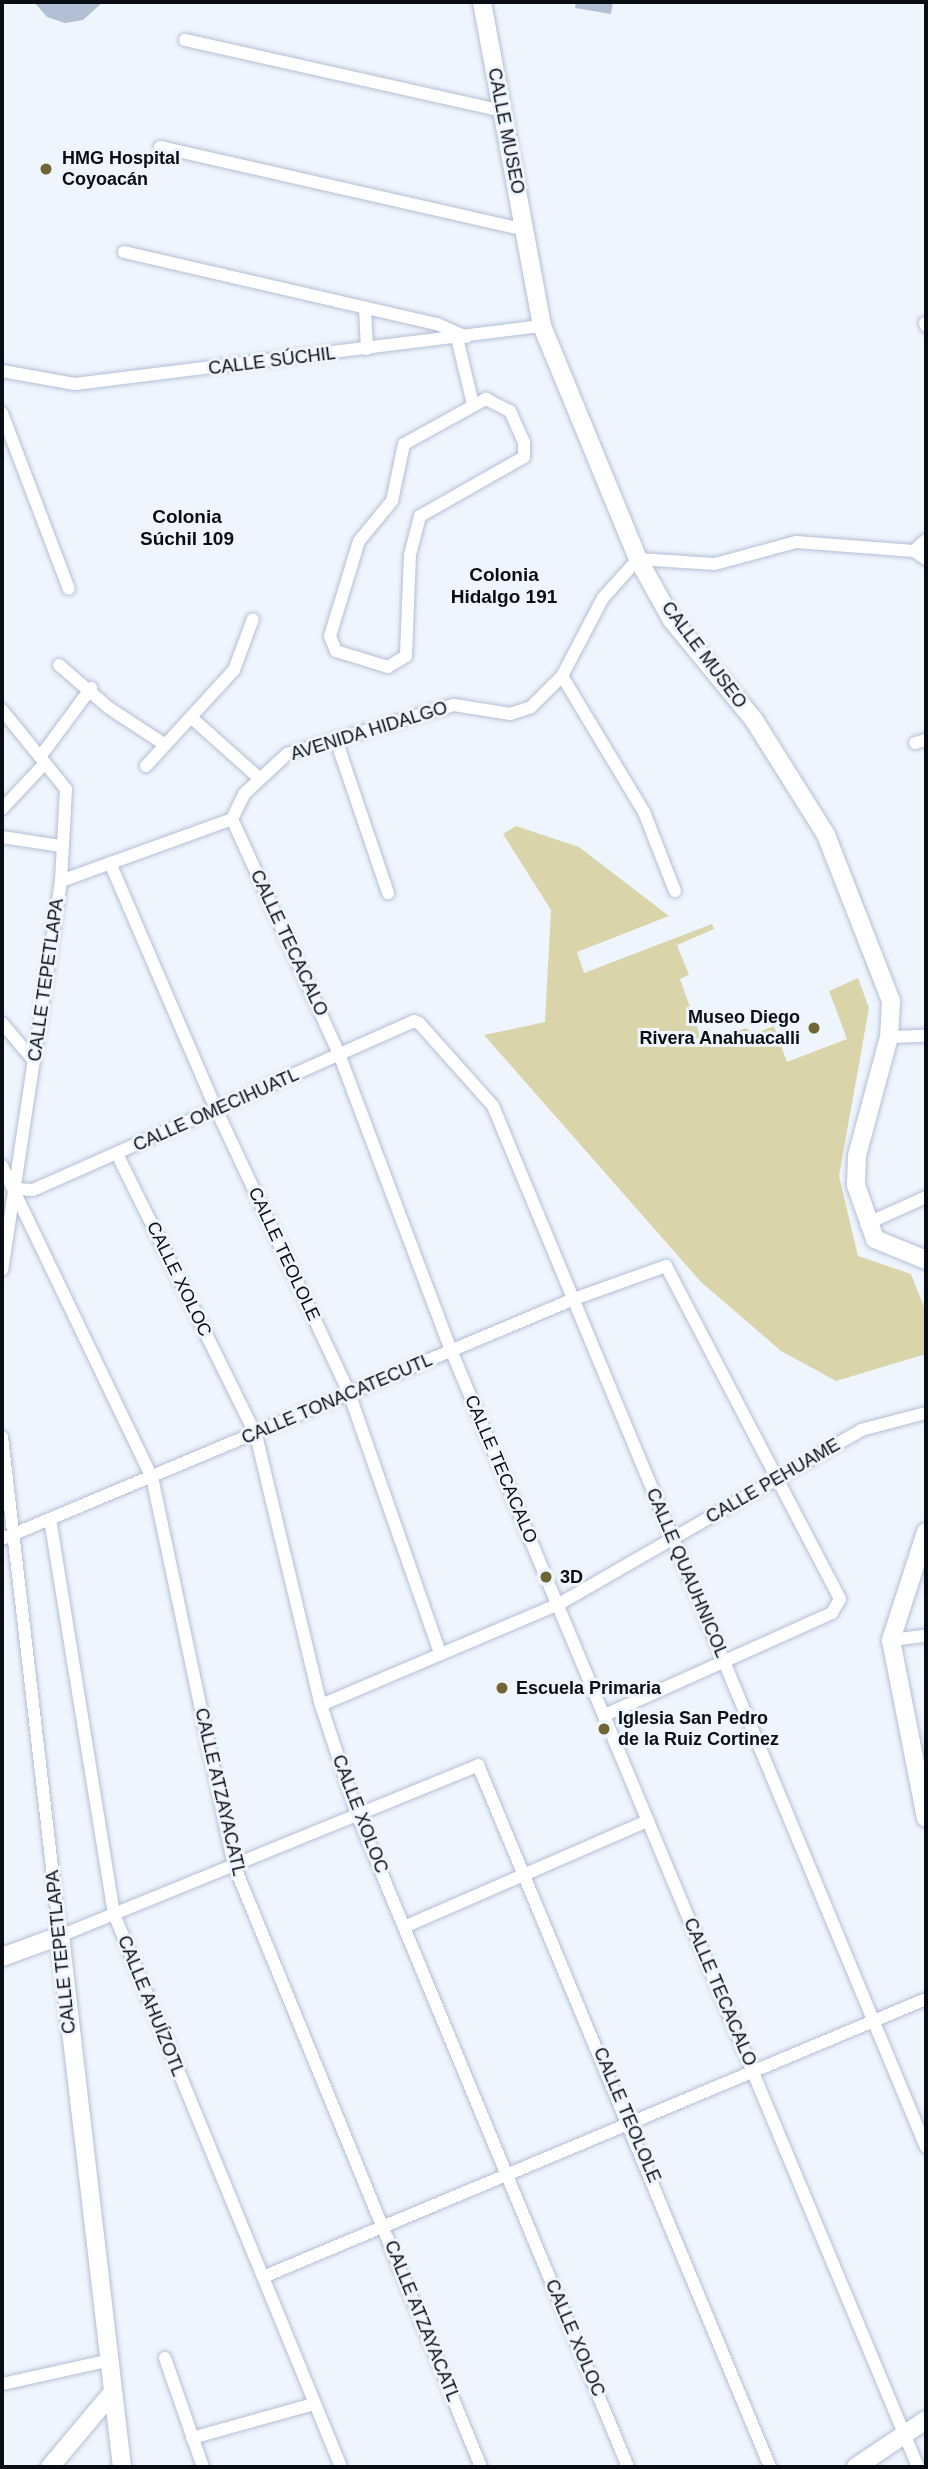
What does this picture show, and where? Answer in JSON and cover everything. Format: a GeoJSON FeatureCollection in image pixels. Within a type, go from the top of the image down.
{"type":"FeatureCollection","features":[{"type":"Feature","properties":{"kind":"street","name":"CALLE MUSEO"},"geometry":{"type":"LineString","coordinates":[[482,2],[542,326],[638,559],[672,620],[754,720],[826,835],[891,1001],[889,1037],[857,1156],[856,1185],[866,1224]]}},
{"type":"Feature","properties":{"kind":"street"},"geometry":{"type":"LineString","coordinates":[[185,40],[503,111]]}},
{"type":"Feature","properties":{"kind":"street"},"geometry":{"type":"LineString","coordinates":[[160,147],[524,230]]}},
{"type":"Feature","properties":{"kind":"street"},"geometry":{"type":"LineString","coordinates":[[124,252],[365,308],[461,337],[473,404]]}},
{"type":"Feature","properties":{"kind":"street"},"geometry":{"type":"LineString","coordinates":[[365,308],[367,349]]}},
{"type":"Feature","properties":{"kind":"street","name":"CALLE SÚCHIL"},"geometry":{"type":"LineString","coordinates":[[2,371],[75,384],[542,326]]}},
{"type":"Feature","properties":{"kind":"street"},"geometry":{"type":"LineString","coordinates":[[486,399],[510,411],[524,442],[524,457],[420,516],[410,555],[406,656],[388,667],[336,651],[330,636],[359,541],[392,501],[404,444],[473,404],[486,399]]}},
{"type":"Feature","properties":{"kind":"street"},"geometry":{"type":"LineString","coordinates":[[2,413],[69,589]]}},
{"type":"Feature","properties":{"kind":"street"},"geometry":{"type":"LineString","coordinates":[[914,551],[926,540]]}},
{"type":"Feature","properties":{"kind":"street"},"geometry":{"type":"LineString","coordinates":[[638,559],[715,564],[796,542],[914,551],[926,559]]}},
{"type":"Feature","properties":{"kind":"street","name":"AVENIDA HIDALGO"},"geometry":{"type":"LineString","coordinates":[[232,818],[260,779],[286,754],[454,705],[516,713],[531,707],[562,676],[603,597],[638,559]]}},
{"type":"Feature","properties":{"kind":"street"},"geometry":{"type":"LineString","coordinates":[[146,766],[164,744],[193,719],[234,670],[253,620]]}},
{"type":"Feature","properties":{"kind":"street"},"geometry":{"type":"LineString","coordinates":[[59,665],[91,688],[109,708],[164,744]]}},
{"type":"Feature","properties":{"kind":"street"},"geometry":{"type":"LineString","coordinates":[[562,676],[644,812],[675,891]]}},
{"type":"Feature","properties":{"kind":"street"},"geometry":{"type":"LineString","coordinates":[[2,809],[42,760],[91,688]]}},
{"type":"Feature","properties":{"kind":"street","name":"CALLE TEPETLAPA"},"geometry":{"type":"LineString","coordinates":[[2,710],[66,789],[61,881],[2,1269]]}},
{"type":"Feature","properties":{"kind":"street"},"geometry":{"type":"LineString","coordinates":[[193,719],[260,779]]}},
{"type":"Feature","properties":{"kind":"street"},"geometry":{"type":"LineString","coordinates":[[336,740],[388,893]]}},
{"type":"Feature","properties":{"kind":"street"},"geometry":{"type":"LineString","coordinates":[[61,881],[232,818]]}},
{"type":"Feature","properties":{"kind":"street","name":"CALLE TECACALO"},"geometry":{"type":"LineString","coordinates":[[232,818],[340,1054],[451,1350],[918,2467]]}},
{"type":"Feature","properties":{"kind":"street"},"geometry":{"type":"LineString","coordinates":[[2,837],[61,846]]}},
{"type":"Feature","properties":{"kind":"street","name":"CALLE TEOLOLE"},"geometry":{"type":"LineString","coordinates":[[110,863],[217,1111],[349,1393],[440,1653]]}},
{"type":"Feature","properties":{"kind":"street","name":"CALLE OMECIHUATL"},"geometry":{"type":"LineString","coordinates":[[16,1189],[33,1190],[217,1111],[414,1021]]}},
{"type":"Feature","properties":{"kind":"street","name":"CALLE QUAUHNICOL"},"geometry":{"type":"LineString","coordinates":[[414,1021],[489,1100],[926,2147]]}},
{"type":"Feature","properties":{"kind":"street"},"geometry":{"type":"LineString","coordinates":[[2,1023],[34,1061]]}},
{"type":"Feature","properties":{"kind":"street"},"geometry":{"type":"LineString","coordinates":[[889,1037],[926,1036]]}},
{"type":"Feature","properties":{"kind":"street","name":"CALLE XOLOC"},"geometry":{"type":"LineString","coordinates":[[117,1154],[256,1435],[321,1705],[357,1814],[406,1926],[628,2467]]}},
{"type":"Feature","properties":{"kind":"street","name":"CALLE ATZAYACATL"},"geometry":{"type":"LineString","coordinates":[[2,1166],[16,1189],[152,1477],[234,1865],[481,2467]]}},
{"type":"Feature","properties":{"kind":"street"},"geometry":{"type":"LineString","coordinates":[[926,1196],[866,1224],[884,1246],[926,1260]]}},
{"type":"Feature","properties":{"kind":"street","name":"CALLE TONACATECUTL"},"geometry":{"type":"LineString","coordinates":[[2,1539],[256,1435],[451,1350],[657,1267],[673,1273],[780,1477]]}},
{"type":"Feature","properties":{"kind":"street","name":"CALLE PEHUAME"},"geometry":{"type":"LineString","coordinates":[[321,1705],[559,1604],[861,1430],[926,1413]]}},
{"type":"Feature","properties":{"kind":"street","name":"CALLE TEPETLAPA"},"geometry":{"type":"LineString","coordinates":[[2,1437],[16,1533],[106,2361],[122,2467]]}},
{"type":"Feature","properties":{"kind":"street"},"geometry":{"type":"LineString","coordinates":[[605,1714],[832,1613],[840,1599],[837,1591],[780,1477]]}},
{"type":"Feature","properties":{"kind":"street","name":"CALLE AHUÍZOTL"},"geometry":{"type":"LineString","coordinates":[[50,1519],[114,1914],[341,2467]]}},
{"type":"Feature","properties":{"kind":"street"},"geometry":{"type":"LineString","coordinates":[[925,1813],[891,1640],[926,1532]]}},
{"type":"Feature","properties":{"kind":"street"},"geometry":{"type":"LineString","coordinates":[[891,1640],[926,1636]]}},
{"type":"Feature","properties":{"kind":"street","name":"CALLE TEOLOLE"},"geometry":{"type":"LineString","coordinates":[[357,1814],[478,1765],[631,2122],[770,2467]]}},
{"type":"Feature","properties":{"kind":"street"},"geometry":{"type":"LineString","coordinates":[[2,1957],[60,1936],[357,1814]]}},
{"type":"Feature","properties":{"kind":"street"},"geometry":{"type":"LineString","coordinates":[[406,1926],[648,1821]]}},
{"type":"Feature","properties":{"kind":"street"},"geometry":{"type":"LineString","coordinates":[[263,2277],[926,1999]]}},
{"type":"Feature","properties":{"kind":"street"},"geometry":{"type":"LineString","coordinates":[[165,2358],[203,2467]]}},
{"type":"Feature","properties":{"kind":"street"},"geometry":{"type":"LineString","coordinates":[[2,2384],[106,2361]]}},
{"type":"Feature","properties":{"kind":"street"},"geometry":{"type":"LineString","coordinates":[[50,2467],[112,2393]]}},
{"type":"Feature","properties":{"kind":"street"},"geometry":{"type":"LineString","coordinates":[[192,2438],[314,2404]]}},
{"type":"Feature","properties":{"kind":"street"},"geometry":{"type":"LineString","coordinates":[[856,2467],[926,2420]]}},
{"type":"Feature","properties":{"kind":"shaded area"},"geometry":{"type":"Polygon","coordinates":[[[516,826],[579,847],[669,916],[577,952],[584,973],[712,924],[714,929],[677,945],[689,975],[680,979],[703,1044],[746,1028],[754,1034],[774,1026],[787,1062],[847,1039],[829,991],[858,978],[869,1008],[839,1176],[858,1256],[911,1274],[926,1312],[926,1354],[836,1381],[781,1351],[701,1282],[484,1035],[545,1022],[551,910],[503,834],[516,826]]]}},
{"type":"Feature","properties":{"kind":"building"},"geometry":{"type":"Polygon","coordinates":[[[34,2],[103,2],[83,20],[65,23],[47,17],[34,2]]]}},
{"type":"Feature","properties":{"kind":"building"},"geometry":{"type":"Polygon","coordinates":[[[576,2],[613,2],[611,14],[575,8],[576,2]]]}},
{"type":"Feature","properties":{"kind":"place","name":"HMG Hospital Coyoacán"},"geometry":{"type":"Point","coordinates":[46,169]}},
{"type":"Feature","properties":{"kind":"place","name":"Museo Diego Rivera Anahuacalli"},"geometry":{"type":"Point","coordinates":[814,1028]}},
{"type":"Feature","properties":{"kind":"place","name":"3D"},"geometry":{"type":"Point","coordinates":[546,1577]}},
{"type":"Feature","properties":{"kind":"place","name":"Escuela Primaria"},"geometry":{"type":"Point","coordinates":[502,1688]}},
{"type":"Feature","properties":{"kind":"place","name":"Iglesia San Pedro de la Ruiz Cortinez"},"geometry":{"type":"Point","coordinates":[604,1729]}},
{"type":"Feature","properties":{"kind":"district","name":"Colonia Súchil 109"},"geometry":{"type":"Point","coordinates":[187,528]}},
{"type":"Feature","properties":{"kind":"district","name":"Colonia Hidalgo 191"},"geometry":{"type":"Point","coordinates":[504,586]}}]}
